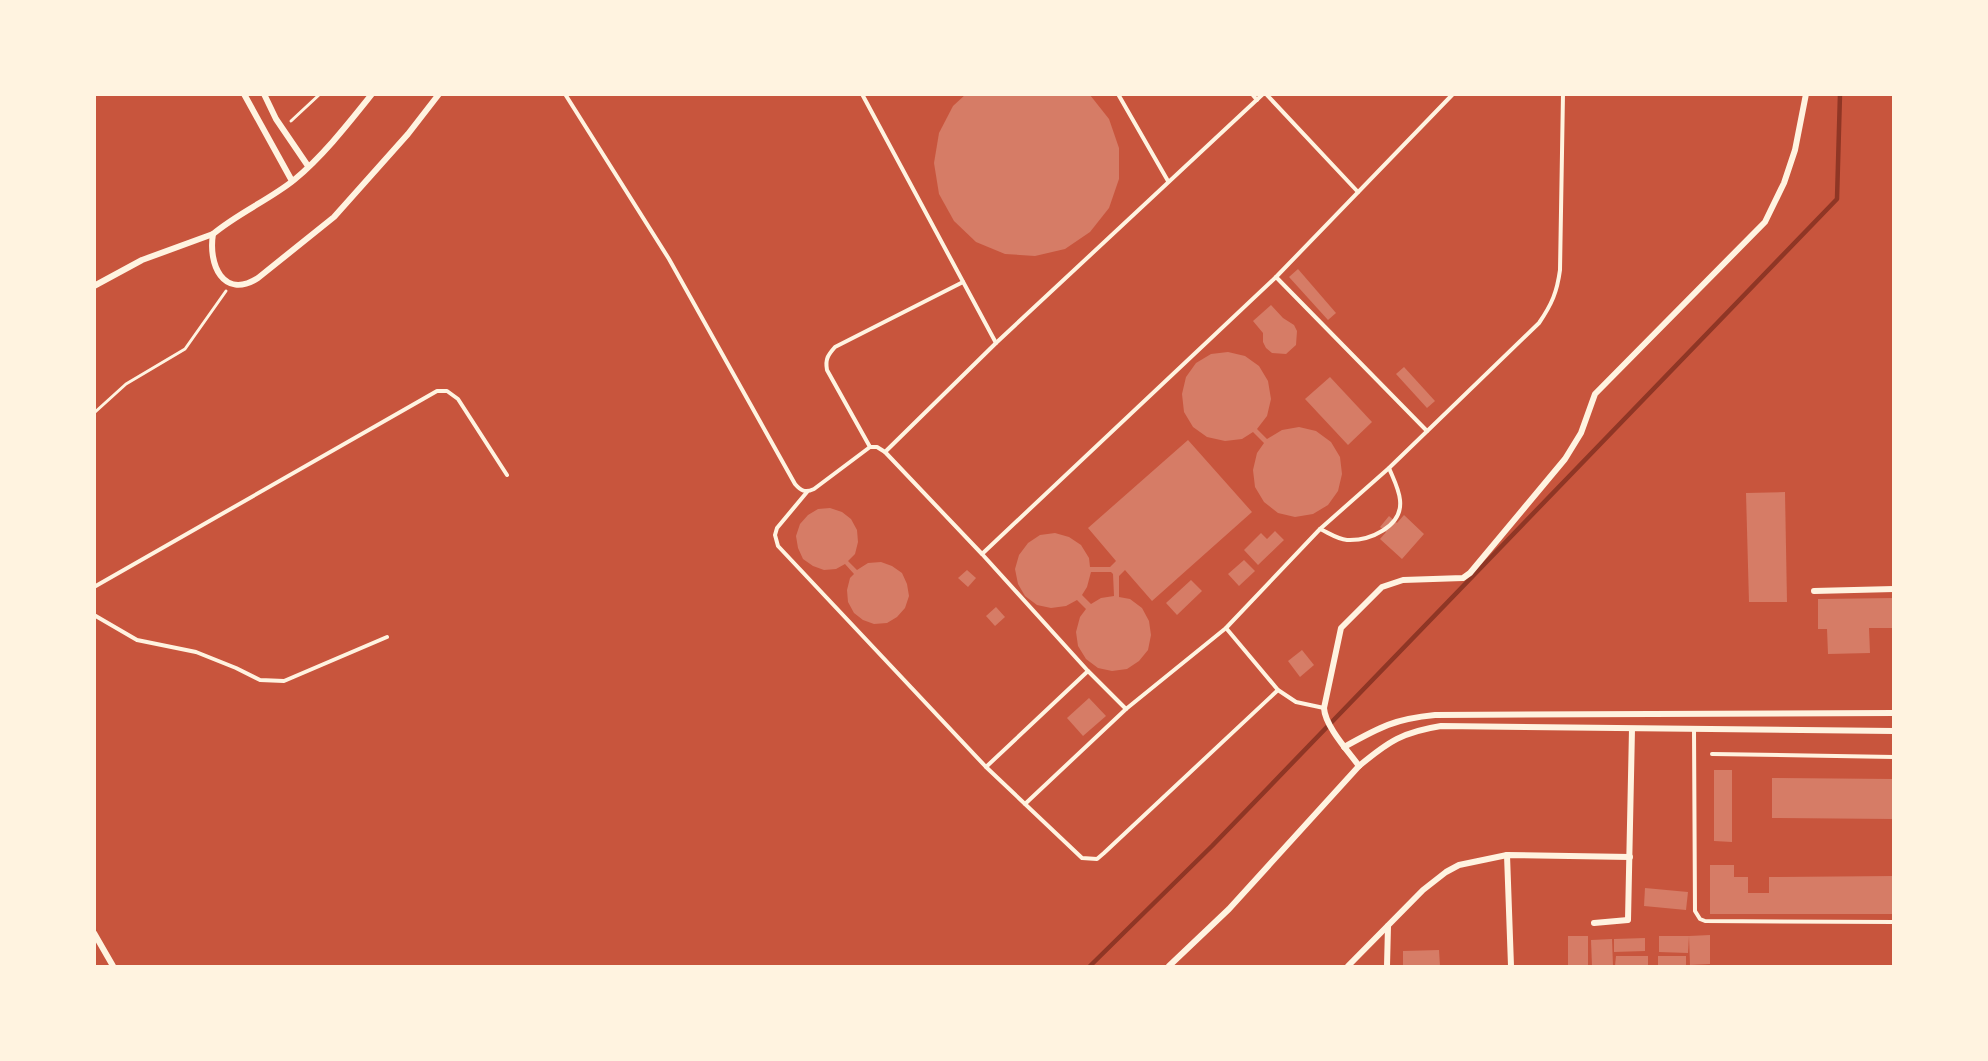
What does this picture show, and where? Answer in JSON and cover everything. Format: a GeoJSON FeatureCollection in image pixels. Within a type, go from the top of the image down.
{"type":"FeatureCollection","features":[{"type":"Feature","properties":{"kind":"street"},"geometry":{"type":"LineString","coordinates":[[244,94],[292,182]]}},
{"type":"Feature","properties":{"kind":"street"},"geometry":{"type":"LineString","coordinates":[[264,94],[282,128],[308,166]]}},
{"type":"Feature","properties":{"kind":"street"},"geometry":{"type":"LineString","coordinates":[[94,286],[142,260],[213,234],[292,182],[345,128],[372,94]]}},
{"type":"Feature","properties":{"kind":"street"},"geometry":{"type":"LineString","coordinates":[[213,234],[211,247],[219,273],[230,285],[249,284],[334,217],[408,134],[439,94]]}},
{"type":"Feature","properties":{"kind":"street"},"geometry":{"type":"LineString","coordinates":[[1359,766],[1327,720],[1324,708],[1341,628],[1382,587],[1391,583],[1403,580],[1463,578],[1470,573],[1565,459],[1581,433],[1595,394],[1765,222],[1789,169],[1806,94]]}},
{"type":"Feature","properties":{"kind":"street"},"geometry":{"type":"LineString","coordinates":[[1814,591],[1893,589]]}},
{"type":"Feature","properties":{"kind":"street"},"geometry":{"type":"LineString","coordinates":[[1344,747],[1386,724],[1407,718],[1435,715],[1893,713]]}},
{"type":"Feature","properties":{"kind":"street"},"geometry":{"type":"LineString","coordinates":[[1169,966],[1229,909],[1359,766],[1380,748],[1405,734],[1442,726],[1893,731]]}},
{"type":"Feature","properties":{"kind":"street"},"geometry":{"type":"LineString","coordinates":[[1594,923],[1628,920],[1632,729]]}},
{"type":"Feature","properties":{"kind":"street"},"geometry":{"type":"LineString","coordinates":[[1348,966],[1423,890],[1459,865],[1506,855],[1630,857]]}},
{"type":"Feature","properties":{"kind":"street"},"geometry":{"type":"LineString","coordinates":[[1506,855],[1511,966]]}},
{"type":"Feature","properties":{"kind":"street"},"geometry":{"type":"LineString","coordinates":[[1388,926],[1388,966]]}},
{"type":"Feature","properties":{"kind":"street"},"geometry":{"type":"LineString","coordinates":[[94,933],[113,966]]}},
{"type":"Feature","properties":{"kind":"lane"},"geometry":{"type":"LineString","coordinates":[[565,94],[669,259],[795,484],[800,490],[807,492]]}},
{"type":"Feature","properties":{"kind":"lane"},"geometry":{"type":"LineString","coordinates":[[862,94],[996,343]]}},
{"type":"Feature","properties":{"kind":"lane"},"geometry":{"type":"LineString","coordinates":[[1118,94],[1168,181]]}},
{"type":"Feature","properties":{"kind":"lane"},"geometry":{"type":"LineString","coordinates":[[1252,94],[1257,100]]}},
{"type":"Feature","properties":{"kind":"lane"},"geometry":{"type":"LineString","coordinates":[[885,452],[996,343],[1264,94],[1358,192]]}},
{"type":"Feature","properties":{"kind":"lane"},"geometry":{"type":"LineString","coordinates":[[982,554],[1276,277],[1453,94]]}},
{"type":"Feature","properties":{"kind":"lane"},"geometry":{"type":"LineString","coordinates":[[1025,804],[1126,709],[1226,628],[1320,529],[1389,468],[1539,323],[1551,306],[1558,286],[1560,270],[1563,94]]}},
{"type":"Feature","properties":{"kind":"lane"},"geometry":{"type":"LineString","coordinates":[[1276,277],[1427,431]]}},
{"type":"Feature","properties":{"kind":"lane"},"geometry":{"type":"LineString","coordinates":[[870,447],[827,370],[825,361],[835,347],[963,282]]}},
{"type":"Feature","properties":{"kind":"lane"},"geometry":{"type":"LineString","coordinates":[[94,587],[437,391],[447,391],[458,399],[507,475]]}},
{"type":"Feature","properties":{"kind":"lane"},"geometry":{"type":"LineString","coordinates":[[1126,709],[1088,671],[982,554],[885,452],[877,447],[870,447],[807,492],[777,528],[775,535],[778,546],[986,767],[1082,858],[1096,859],[1278,690]]}},
{"type":"Feature","properties":{"kind":"lane"},"geometry":{"type":"LineString","coordinates":[[1320,529],[1345,540],[1361,539],[1382,532],[1398,516],[1400,506],[1400,499],[1389,468]]}},
{"type":"Feature","properties":{"kind":"lane"},"geometry":{"type":"LineString","coordinates":[[94,615],[138,640],[196,652],[260,680],[284,681],[387,637]]}},
{"type":"Feature","properties":{"kind":"lane"},"geometry":{"type":"LineString","coordinates":[[1226,628],[1278,690],[1296,702],[1324,708]]}},
{"type":"Feature","properties":{"kind":"lane"},"geometry":{"type":"LineString","coordinates":[[986,767],[1088,671]]}},
{"type":"Feature","properties":{"kind":"lane"},"geometry":{"type":"LineString","coordinates":[[1694,729],[1695,911],[1700,919],[1769,923],[1893,922]]}},
{"type":"Feature","properties":{"kind":"lane"},"geometry":{"type":"LineString","coordinates":[[1712,754],[1893,757]]}},
{"type":"Feature","properties":{"kind":"path"},"geometry":{"type":"LineString","coordinates":[[282,128],[320,94]]}},
{"type":"Feature","properties":{"kind":"path"},"geometry":{"type":"LineString","coordinates":[[94,413],[126,384],[185,349],[230,285]]}},
{"type":"Feature","properties":{"kind":"building"},"geometry":{"type":"Polygon","coordinates":[[[966,94],[1090,95],[1109,119],[1119,148],[1119,179],[1109,208],[1090,232],[1065,249],[1035,256],[1005,254],[976,242],[954,221],[939,194],[934,163],[939,133],[953,106],[966,94]]]}},
{"type":"Feature","properties":{"kind":"building"},"geometry":{"type":"Polygon","coordinates":[[[1298,269],[1336,313],[1328,320],[1289,277],[1298,269]]]}},
{"type":"Feature","properties":{"kind":"building"},"geometry":{"type":"Polygon","coordinates":[[[1271,305],[1283,318],[1294,325],[1297,331],[1296,345],[1286,354],[1272,353],[1266,348],[1263,333],[1253,321],[1271,305]]]}},
{"type":"Feature","properties":{"kind":"building"},"geometry":{"type":"Polygon","coordinates":[[[1228,352],[1245,356],[1259,366],[1268,381],[1271,399],[1267,416],[1257,429],[1267,439],[1282,430],[1299,427],[1316,431],[1331,442],[1340,457],[1342,474],[1338,491],[1328,505],[1313,514],[1295,517],[1278,513],[1264,502],[1255,487],[1253,470],[1257,453],[1264,443],[1253,432],[1242,439],[1225,441],[1207,437],[1193,427],[1184,412],[1182,394],[1186,377],[1196,363],[1211,354],[1228,352]]]}},
{"type":"Feature","properties":{"kind":"building"},"geometry":{"type":"Polygon","coordinates":[[[1404,367],[1435,401],[1427,408],[1396,374],[1404,367]]]}},
{"type":"Feature","properties":{"kind":"building"},"geometry":{"type":"Polygon","coordinates":[[[1330,377],[1372,422],[1348,445],[1305,399],[1330,377]]]}},
{"type":"Feature","properties":{"kind":"building"},"geometry":{"type":"Polygon","coordinates":[[[1188,440],[1252,512],[1152,601],[1125,570],[1119,576],[1119,597],[1130,599],[1142,608],[1149,621],[1151,635],[1148,650],[1139,661],[1127,669],[1112,671],[1098,668],[1086,659],[1078,646],[1076,632],[1080,617],[1086,609],[1077,600],[1066,606],[1051,608],[1037,605],[1025,596],[1018,584],[1015,569],[1019,555],[1028,543],[1040,535],[1055,533],[1069,537],[1081,545],[1089,558],[1090,567],[1110,567],[1116,561],[1088,528],[1188,440]],[[1091,572],[1082,595],[1091,604],[1101,598],[1114,596],[1111,572],[1091,572]]]}},
{"type":"Feature","properties":{"kind":"building"},"geometry":{"type":"Polygon","coordinates":[[[1785,492],[1787,602],[1749,602],[1746,493],[1785,492]]]}},
{"type":"Feature","properties":{"kind":"building"},"geometry":{"type":"Polygon","coordinates":[[[830,508],[842,512],[851,519],[857,530],[858,542],[855,554],[848,561],[857,570],[868,563],[881,562],[902,573],[909,596],[905,608],[887,623],[874,624],[854,613],[848,602],[847,590],[850,578],[854,574],[845,564],[836,569],[824,570],[803,559],[796,536],[800,524],[818,509],[830,508]]]}},
{"type":"Feature","properties":{"kind":"building"},"geometry":{"type":"Polygon","coordinates":[[[1404,515],[1424,534],[1402,559],[1380,539],[1386,532],[1380,527],[1389,516],[1397,523],[1404,515]]]}},
{"type":"Feature","properties":{"kind":"building"},"geometry":{"type":"Polygon","coordinates":[[[1275,531],[1284,540],[1258,565],[1244,550],[1261,533],[1267,539],[1275,531]]]}},
{"type":"Feature","properties":{"kind":"building"},"geometry":{"type":"Polygon","coordinates":[[[1244,560],[1255,571],[1239,586],[1228,574],[1244,560]]]}},
{"type":"Feature","properties":{"kind":"building"},"geometry":{"type":"Polygon","coordinates":[[[967,570],[976,578],[968,587],[958,578],[967,570]]]}},
{"type":"Feature","properties":{"kind":"building"},"geometry":{"type":"Polygon","coordinates":[[[1191,580],[1202,591],[1177,615],[1166,603],[1191,580]]]}},
{"type":"Feature","properties":{"kind":"building"},"geometry":{"type":"Polygon","coordinates":[[[1894,598],[1894,628],[1869,628],[1870,653],[1828,654],[1827,629],[1818,629],[1818,599],[1894,598]]]}},
{"type":"Feature","properties":{"kind":"building"},"geometry":{"type":"Polygon","coordinates":[[[996,607],[1005,617],[995,626],[986,616],[996,607]]]}},
{"type":"Feature","properties":{"kind":"building"},"geometry":{"type":"Polygon","coordinates":[[[1302,650],[1314,665],[1300,677],[1288,661],[1302,650]]]}},
{"type":"Feature","properties":{"kind":"building"},"geometry":{"type":"Polygon","coordinates":[[[1089,698],[1106,716],[1083,736],[1067,718],[1089,698]]]}},
{"type":"Feature","properties":{"kind":"building"},"geometry":{"type":"Polygon","coordinates":[[[1714,770],[1732,770],[1732,842],[1714,841],[1714,770]]]}},
{"type":"Feature","properties":{"kind":"building"},"geometry":{"type":"Polygon","coordinates":[[[1772,778],[1894,779],[1894,819],[1772,818],[1772,778]]]}},
{"type":"Feature","properties":{"kind":"building"},"geometry":{"type":"Polygon","coordinates":[[[1710,865],[1734,865],[1734,877],[1748,877],[1748,893],[1769,893],[1769,877],[1894,876],[1894,914],[1710,914],[1710,865]]]}},
{"type":"Feature","properties":{"kind":"building"},"geometry":{"type":"Polygon","coordinates":[[[1645,888],[1688,892],[1686,910],[1644,906],[1645,888]]]}},
{"type":"Feature","properties":{"kind":"building"},"geometry":{"type":"Polygon","coordinates":[[[1710,935],[1710,964],[1690,965],[1689,936],[1710,935]]]}},
{"type":"Feature","properties":{"kind":"building"},"geometry":{"type":"Polygon","coordinates":[[[1568,936],[1588,936],[1588,966],[1568,966],[1568,936]]]}},
{"type":"Feature","properties":{"kind":"building"},"geometry":{"type":"Polygon","coordinates":[[[1659,936],[1689,936],[1688,953],[1659,952],[1659,936]]]}},
{"type":"Feature","properties":{"kind":"building"},"geometry":{"type":"Polygon","coordinates":[[[1645,938],[1645,951],[1614,952],[1614,939],[1645,938]]]}},
{"type":"Feature","properties":{"kind":"building"},"geometry":{"type":"Polygon","coordinates":[[[1612,939],[1613,966],[1592,966],[1591,940],[1612,939]]]}},
{"type":"Feature","properties":{"kind":"building"},"geometry":{"type":"Polygon","coordinates":[[[1439,950],[1440,966],[1403,966],[1403,951],[1439,950]]]}},
{"type":"Feature","properties":{"kind":"building"},"geometry":{"type":"Polygon","coordinates":[[[1616,956],[1648,956],[1648,966],[1615,966],[1616,956]]]}},
{"type":"Feature","properties":{"kind":"building"},"geometry":{"type":"Polygon","coordinates":[[[1658,956],[1686,956],[1686,966],[1658,966],[1658,956]]]}},
{"type":"Feature","properties":{"kind":"waterway"},"geometry":{"type":"LineString","coordinates":[[1090,966],[1212,846],[1837,199],[1840,94]]}}]}
